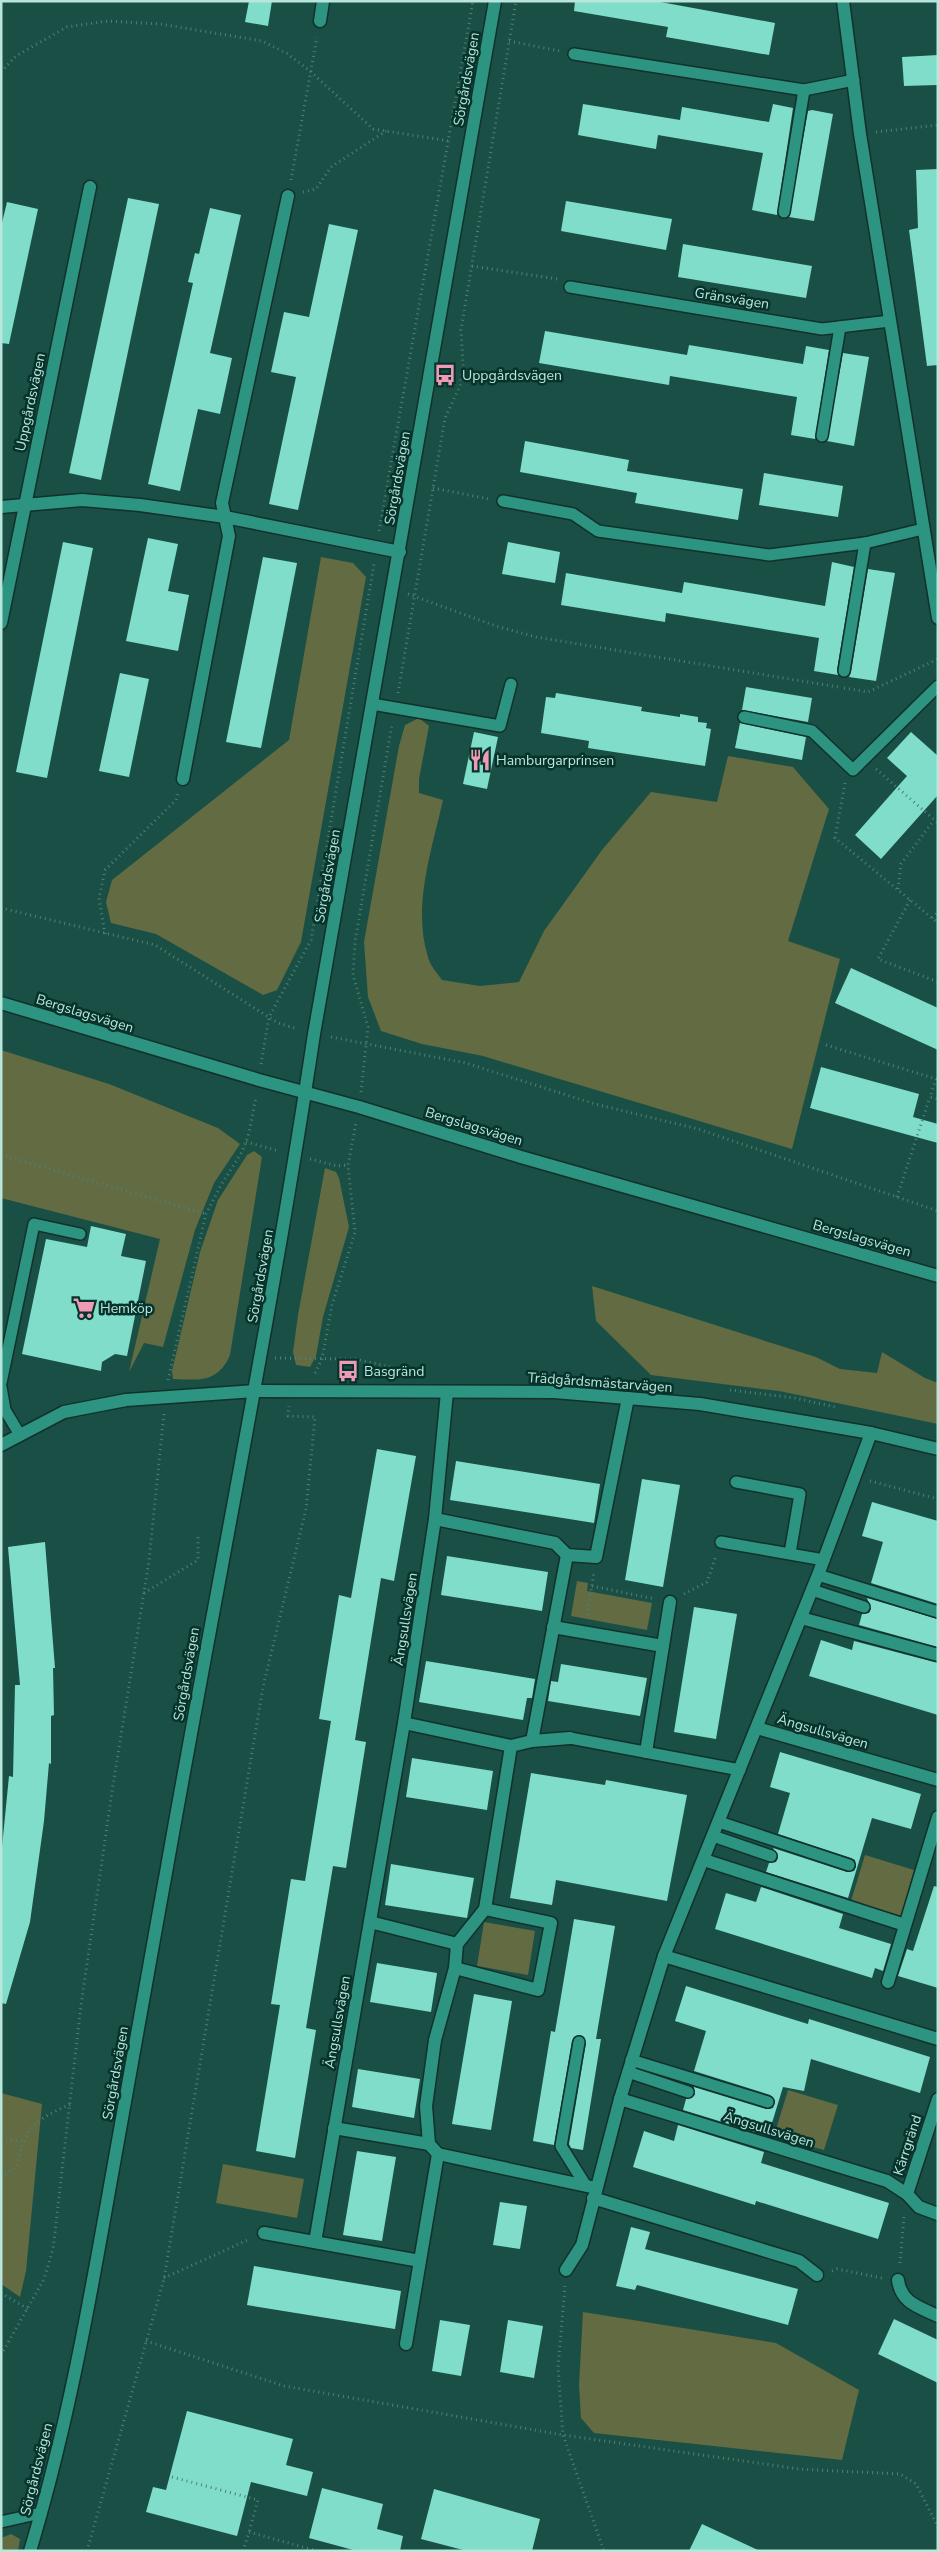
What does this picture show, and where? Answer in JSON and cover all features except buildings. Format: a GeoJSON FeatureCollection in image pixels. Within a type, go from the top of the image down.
{"type":"FeatureCollection","features":[{"type":"Feature","properties":{"kind":"street"},"geometry":{"type":"LineString","coordinates":[[320,21],[323,1]]}},
{"type":"Feature","properties":{"kind":"street","name":"Sörgårdsvägen"},"geometry":{"type":"LineString","coordinates":[[30,2551],[84,2339],[207,1636],[255,1391],[296,1156],[314,1034],[400,552],[495,1]]}},
{"type":"Feature","properties":{"kind":"street"},"geometry":{"type":"LineString","coordinates":[[843,1],[860,134],[938,618]]}},
{"type":"Feature","properties":{"kind":"street","name":"Uppgårdsvägen"},"geometry":{"type":"LineString","coordinates":[[1,623],[90,188]]}},
{"type":"Feature","properties":{"kind":"street"},"geometry":{"type":"LineString","coordinates":[[183,779],[229,536],[222,503],[288,196]]}},
{"type":"Feature","properties":{"kind":"street"},"geometry":{"type":"LineString","coordinates":[[1,507],[82,500],[225,517],[400,552]]}},
{"type":"Feature","properties":{"kind":"street","name":"Bergslagsvägen"},"geometry":{"type":"LineString","coordinates":[[1,1003],[259,1080],[359,1107],[521,1157],[938,1276]]}},
{"type":"Feature","properties":{"kind":"street"},"geometry":{"type":"LineString","coordinates":[[1,1445],[64,1412],[126,1400],[255,1391]]}},
{"type":"Feature","properties":{"kind":"street","name":"Trädgårdsmästarvägen"},"geometry":{"type":"LineString","coordinates":[[255,1391],[554,1392],[700,1404],[871,1433],[938,1450]]}},
{"type":"Feature","properties":{"kind":"street","name":"Ängsullsvägen"},"geometry":{"type":"LineString","coordinates":[[315,2242],[404,1724],[435,1519],[447,1392]]}},
{"type":"Feature","properties":{"kind":"street"},"geometry":{"type":"LineString","coordinates":[[435,1519],[555,1543],[566,1555],[596,1557],[628,1398]]}},
{"type":"Feature","properties":{"kind":"street","name":"Ängsullsvägen"},"geometry":{"type":"LineString","coordinates":[[566,2270],[582,2245],[592,2191],[664,1956],[824,1560],[871,1433]]}},
{"type":"Feature","properties":{"kind":"street"},"geometry":{"type":"LineString","coordinates":[[532,1741],[566,1555]]}},
{"type":"Feature","properties":{"kind":"street"},"geometry":{"type":"LineString","coordinates":[[646,1752],[670,1602]]}},
{"type":"Feature","properties":{"kind":"street"},"geometry":{"type":"LineString","coordinates":[[801,1618],[938,1655]]}},
{"type":"Feature","properties":{"kind":"street"},"geometry":{"type":"LineString","coordinates":[[553,1627],[663,1646]]}},
{"type":"Feature","properties":{"kind":"street"},"geometry":{"type":"LineString","coordinates":[[404,1724],[511,1746],[532,1741],[570,1738]]}},
{"type":"Feature","properties":{"kind":"street","name":"Ängsullsvägen"},"geometry":{"type":"LineString","coordinates":[[757,1728],[938,1780]]}},
{"type":"Feature","properties":{"kind":"street"},"geometry":{"type":"LineString","coordinates":[[511,1746],[485,1909],[457,1944],[455,1968],[436,2040],[426,2106],[429,2144],[438,2154],[592,2191],[799,2261],[817,2276]]}},
{"type":"Feature","properties":{"kind":"street"},"geometry":{"type":"LineString","coordinates":[[888,1982],[938,1817]]}},
{"type":"Feature","properties":{"kind":"street"},"geometry":{"type":"LineString","coordinates":[[704,1860],[905,1924]]}},
{"type":"Feature","properties":{"kind":"street"},"geometry":{"type":"LineString","coordinates":[[455,1968],[538,1990],[550,1923],[485,1909]]}},
{"type":"Feature","properties":{"kind":"street"},"geometry":{"type":"LineString","coordinates":[[370,1922],[457,1944]]}},
{"type":"Feature","properties":{"kind":"street"},"geometry":{"type":"LineString","coordinates":[[664,1956],[938,2039]]}},
{"type":"Feature","properties":{"kind":"street","name":"Ängsullsvägen"},"geometry":{"type":"LineString","coordinates":[[620,2099],[887,2181],[907,2194]]}},
{"type":"Feature","properties":{"kind":"street","name":"Kärrgränd"},"geometry":{"type":"LineString","coordinates":[[938,2099],[907,2194],[919,2207],[938,2214]]}},
{"type":"Feature","properties":{"kind":"street"},"geometry":{"type":"LineString","coordinates":[[334,2128],[429,2144]]}},
{"type":"Feature","properties":{"kind":"street"},"geometry":{"type":"LineString","coordinates":[[406,2344],[438,2154]]}},
{"type":"Feature","properties":{"kind":"street"},"geometry":{"type":"LineString","coordinates":[[264,2233],[420,2261]]}},
{"type":"Feature","properties":{"kind":"street"},"geometry":{"type":"LineString","coordinates":[[898,2280],[899,2292],[905,2300],[938,2316]]}},
{"type":"Feature","properties":{"kind":"lane"},"geometry":{"type":"LineString","coordinates":[[574,54],[804,90],[854,80]]}},
{"type":"Feature","properties":{"kind":"lane"},"geometry":{"type":"LineString","coordinates":[[784,212],[804,90]]}},
{"type":"Feature","properties":{"kind":"lane","name":"Gränsvägen"},"geometry":{"type":"LineString","coordinates":[[570,287],[822,328],[890,322]]}},
{"type":"Feature","properties":{"kind":"lane"},"geometry":{"type":"LineString","coordinates":[[822,436],[840,326]]}},
{"type":"Feature","properties":{"kind":"lane"},"geometry":{"type":"LineString","coordinates":[[503,501],[573,514],[598,531],[769,555],[865,543],[923,529]]}},
{"type":"Feature","properties":{"kind":"lane"},"geometry":{"type":"LineString","coordinates":[[844,671],[865,543]]}},
{"type":"Feature","properties":{"kind":"lane"},"geometry":{"type":"LineString","coordinates":[[372,704],[500,726],[511,684]]}},
{"type":"Feature","properties":{"kind":"lane"},"geometry":{"type":"LineString","coordinates":[[744,717],[812,731],[853,770],[938,686]]}},
{"type":"Feature","properties":{"kind":"lane"},"geometry":{"type":"LineString","coordinates":[[1,1383],[34,1224],[80,1234]]}},
{"type":"Feature","properties":{"kind":"lane"},"geometry":{"type":"LineString","coordinates":[[1,1387],[5,1410],[20,1435]]}},
{"type":"Feature","properties":{"kind":"lane"},"geometry":{"type":"LineString","coordinates":[[736,1482],[800,1494],[790,1553]]}},
{"type":"Feature","properties":{"kind":"lane"},"geometry":{"type":"LineString","coordinates":[[721,1542],[824,1560]]}},
{"type":"Feature","properties":{"kind":"lane"},"geometry":{"type":"LineString","coordinates":[[818,1575],[938,1612]]}},
{"type":"Feature","properties":{"kind":"lane"},"geometry":{"type":"LineString","coordinates":[[812,1590],[864,1607]]}},
{"type":"Feature","properties":{"kind":"lane"},"geometry":{"type":"LineString","coordinates":[[570,1738],[740,1770]]}},
{"type":"Feature","properties":{"kind":"lane"},"geometry":{"type":"LineString","coordinates":[[719,1822],[849,1865]]}},
{"type":"Feature","properties":{"kind":"lane"},"geometry":{"type":"LineString","coordinates":[[714,1836],[771,1856]]}},
{"type":"Feature","properties":{"kind":"lane"},"geometry":{"type":"LineString","coordinates":[[579,2042],[561,2146],[592,2191]]}},
{"type":"Feature","properties":{"kind":"lane"},"geometry":{"type":"LineString","coordinates":[[630,2066],[692,2079],[768,2102]]}},
{"type":"Feature","properties":{"kind":"lane"},"geometry":{"type":"LineString","coordinates":[[630,2066],[688,2092]]}},
{"type":"Feature","properties":{"kind":"lane"},"geometry":{"type":"LineString","coordinates":[[1,2522],[41,2513]]}},
{"type":"Feature","properties":{"kind":"path"},"geometry":{"type":"LineString","coordinates":[[1,2355],[44,2279],[53,2249],[82,1996],[113,1785],[144,1594],[168,1380],[206,1214],[221,1185],[242,1152],[249,1133],[269,1018],[311,940],[376,548],[473,1]]}},
{"type":"Feature","properties":{"kind":"path"},"geometry":{"type":"LineString","coordinates":[[308,1373],[317,1373],[322,1360],[332,1305],[355,1232],[348,1165],[359,1107],[368,1027],[353,975],[355,942],[444,418],[460,386],[463,365],[460,330],[516,1]]}},
{"type":"Feature","properties":{"kind":"path"},"geometry":{"type":"LineString","coordinates":[[1,72],[16,56],[67,27],[107,21],[160,24],[262,41],[288,54],[311,72],[372,128],[470,144]]}},
{"type":"Feature","properties":{"kind":"path"},"geometry":{"type":"LineString","coordinates":[[320,21],[288,196],[316,189],[331,167],[387,130]]}},
{"type":"Feature","properties":{"kind":"path"},"geometry":{"type":"LineString","coordinates":[[509,41],[574,54]]}},
{"type":"Feature","properties":{"kind":"path"},"geometry":{"type":"LineString","coordinates":[[860,134],[938,126]]}},
{"type":"Feature","properties":{"kind":"path"},"geometry":{"type":"LineString","coordinates":[[472,266],[559,280],[570,287]]}},
{"type":"Feature","properties":{"kind":"path"},"geometry":{"type":"LineString","coordinates":[[433,488],[503,501]]}},
{"type":"Feature","properties":{"kind":"path"},"geometry":{"type":"LineString","coordinates":[[415,596],[496,626],[536,637],[868,692],[938,659]]}},
{"type":"Feature","properties":{"kind":"path"},"geometry":{"type":"LineString","coordinates":[[864,759],[936,821],[901,864],[898,889]]}},
{"type":"Feature","properties":{"kind":"path"},"geometry":{"type":"LineString","coordinates":[[848,765],[835,838],[938,923]]}},
{"type":"Feature","properties":{"kind":"path"},"geometry":{"type":"LineString","coordinates":[[105,934],[99,898],[105,870],[176,800],[183,779]]}},
{"type":"Feature","properties":{"kind":"path"},"geometry":{"type":"LineString","coordinates":[[910,900],[878,959],[938,982]]}},
{"type":"Feature","properties":{"kind":"path"},"geometry":{"type":"LineString","coordinates":[[1,908],[155,945],[278,1023],[314,1034],[466,1063],[595,1104],[698,1129],[938,1211]]}},
{"type":"Feature","properties":{"kind":"path"},"geometry":{"type":"LineString","coordinates":[[932,918],[938,912]]}},
{"type":"Feature","properties":{"kind":"path"},"geometry":{"type":"LineString","coordinates":[[826,1045],[937,1077],[897,1197]]}},
{"type":"Feature","properties":{"kind":"path"},"geometry":{"type":"LineString","coordinates":[[930,1097],[938,1099]]}},
{"type":"Feature","properties":{"kind":"path"},"geometry":{"type":"LineString","coordinates":[[1,1154],[206,1214]]}},
{"type":"Feature","properties":{"kind":"path"},"geometry":{"type":"LineString","coordinates":[[87,2551],[164,2279],[263,1687],[306,1509],[316,1417],[288,1416],[290,1391]]}},
{"type":"Feature","properties":{"kind":"path"},"geometry":{"type":"LineString","coordinates":[[855,1476],[938,1499]]}},
{"type":"Feature","properties":{"kind":"path"},"geometry":{"type":"LineString","coordinates":[[144,1594],[198,1560],[198,1536]]}},
{"type":"Feature","properties":{"kind":"path"},"geometry":{"type":"LineString","coordinates":[[584,1632],[596,1557]]}},
{"type":"Feature","properties":{"kind":"path"},"geometry":{"type":"LineString","coordinates":[[1,2177],[17,2166],[22,2141],[46,2115],[71,2104]]}},
{"type":"Feature","properties":{"kind":"path"},"geometry":{"type":"LineString","coordinates":[[1,2138],[22,2141]]}},
{"type":"Feature","properties":{"kind":"path"},"geometry":{"type":"LineString","coordinates":[[817,2276],[837,2269],[898,2280],[907,2194]]}},
{"type":"Feature","properties":{"kind":"path"},"geometry":{"type":"LineString","coordinates":[[164,2279],[264,2233]]}},
{"type":"Feature","properties":{"kind":"path"},"geometry":{"type":"LineString","coordinates":[[566,2270],[558,2368],[563,2435],[604,2551]]}},
{"type":"Feature","properties":{"kind":"path"},"geometry":{"type":"LineString","coordinates":[[1,2293],[28,2309]]}},
{"type":"Feature","properties":{"kind":"path"},"geometry":{"type":"LineString","coordinates":[[146,2341],[284,2386],[563,2435],[799,2469],[900,2474],[916,2484],[938,2527]]}},
{"type":"Feature","properties":{"kind":"path"},"geometry":{"type":"LineString","coordinates":[[172,2477],[258,2500],[243,2551]]}},
{"type":"Feature","properties":{"kind":"path"},"geometry":{"type":"LineString","coordinates":[[249,2532],[317,2551]]}},
{"type":"Feature","properties":{"kind":"green space"},"geometry":{"type":"Polygon","coordinates":[[[321,557],[353,563],[366,577],[301,942],[277,990],[263,995],[156,934],[111,923],[106,902],[112,880],[289,740],[321,557]]]}},
{"type":"Feature","properties":{"kind":"green space"},"geometry":{"type":"Polygon","coordinates":[[[419,718],[429,726],[419,779],[419,793],[443,800],[429,858],[423,898],[422,918],[429,960],[442,980],[480,986],[519,982],[544,931],[602,850],[651,792],[717,802],[728,756],[793,767],[829,809],[788,941],[840,959],[792,1149],[483,1056],[422,1044],[381,1031],[368,997],[364,942],[399,746],[405,725],[419,718]]]}},
{"type":"Feature","properties":{"kind":"green space"},"geometry":{"type":"Polygon","coordinates":[[[1,1050],[109,1084],[218,1128],[240,1144],[214,1183],[195,1230],[163,1347],[144,1343],[129,1372],[160,1239],[1,1198],[1,1050]]]}},
{"type":"Feature","properties":{"kind":"green space"},"geometry":{"type":"Polygon","coordinates":[[[254,1151],[262,1157],[230,1355],[220,1371],[207,1378],[191,1380],[173,1379],[172,1371],[200,1252],[218,1200],[247,1155],[254,1151]]]}},
{"type":"Feature","properties":{"kind":"green space"},"geometry":{"type":"Polygon","coordinates":[[[325,1168],[336,1172],[339,1178],[349,1227],[323,1317],[316,1356],[310,1367],[296,1365],[293,1352],[325,1168]]]}},
{"type":"Feature","properties":{"kind":"green space"},"geometry":{"type":"Polygon","coordinates":[[[592,1286],[816,1357],[840,1369],[877,1373],[882,1352],[925,1378],[938,1383],[938,1424],[779,1391],[651,1375],[596,1321],[592,1286]]]}},
{"type":"Feature","properties":{"kind":"green space"},"geometry":{"type":"Polygon","coordinates":[[[577,1581],[588,1583],[587,1591],[652,1603],[647,1630],[571,1616],[577,1581]]]}},
{"type":"Feature","properties":{"kind":"green space"},"geometry":{"type":"Polygon","coordinates":[[[865,1855],[914,1870],[901,1916],[851,1901],[865,1855]]]}},
{"type":"Feature","properties":{"kind":"green space"},"geometry":{"type":"Polygon","coordinates":[[[484,1922],[535,1931],[528,1975],[477,1966],[484,1922]]]}},
{"type":"Feature","properties":{"kind":"green space"},"geometry":{"type":"Polygon","coordinates":[[[788,2090],[838,2105],[824,2150],[774,2136],[788,2090]]]}},
{"type":"Feature","properties":{"kind":"green space"},"geometry":{"type":"Polygon","coordinates":[[[1,2093],[42,2104],[26,2271],[20,2297],[1,2284],[1,2093]]]}},
{"type":"Feature","properties":{"kind":"green space"},"geometry":{"type":"Polygon","coordinates":[[[223,2164],[304,2179],[297,2218],[216,2203],[223,2164]]]}},
{"type":"Feature","properties":{"kind":"green space"},"geometry":{"type":"Polygon","coordinates":[[[583,2312],[776,2343],[859,2390],[842,2460],[594,2433],[581,2418],[579,2385],[583,2312]]]}},
{"type":"Feature","properties":{"kind":"green space"},"geometry":{"type":"Polygon","coordinates":[[[11,2534],[20,2539],[18,2551],[1,2551],[1,2538],[11,2534]]]}},
{"type":"Feature","properties":{"kind":"place","name":"Uppgårdsvägen"},"geometry":{"type":"Point","coordinates":[445,375]}},
{"type":"Feature","properties":{"kind":"place","name":"Hamburgarprinsen"},"geometry":{"type":"Point","coordinates":[480,760]}},
{"type":"Feature","properties":{"kind":"place","name":"Hemköp"},"geometry":{"type":"Point","coordinates":[84,1308]}},
{"type":"Feature","properties":{"kind":"place","name":"Basgränd"},"geometry":{"type":"Point","coordinates":[348,1371]}}]}
